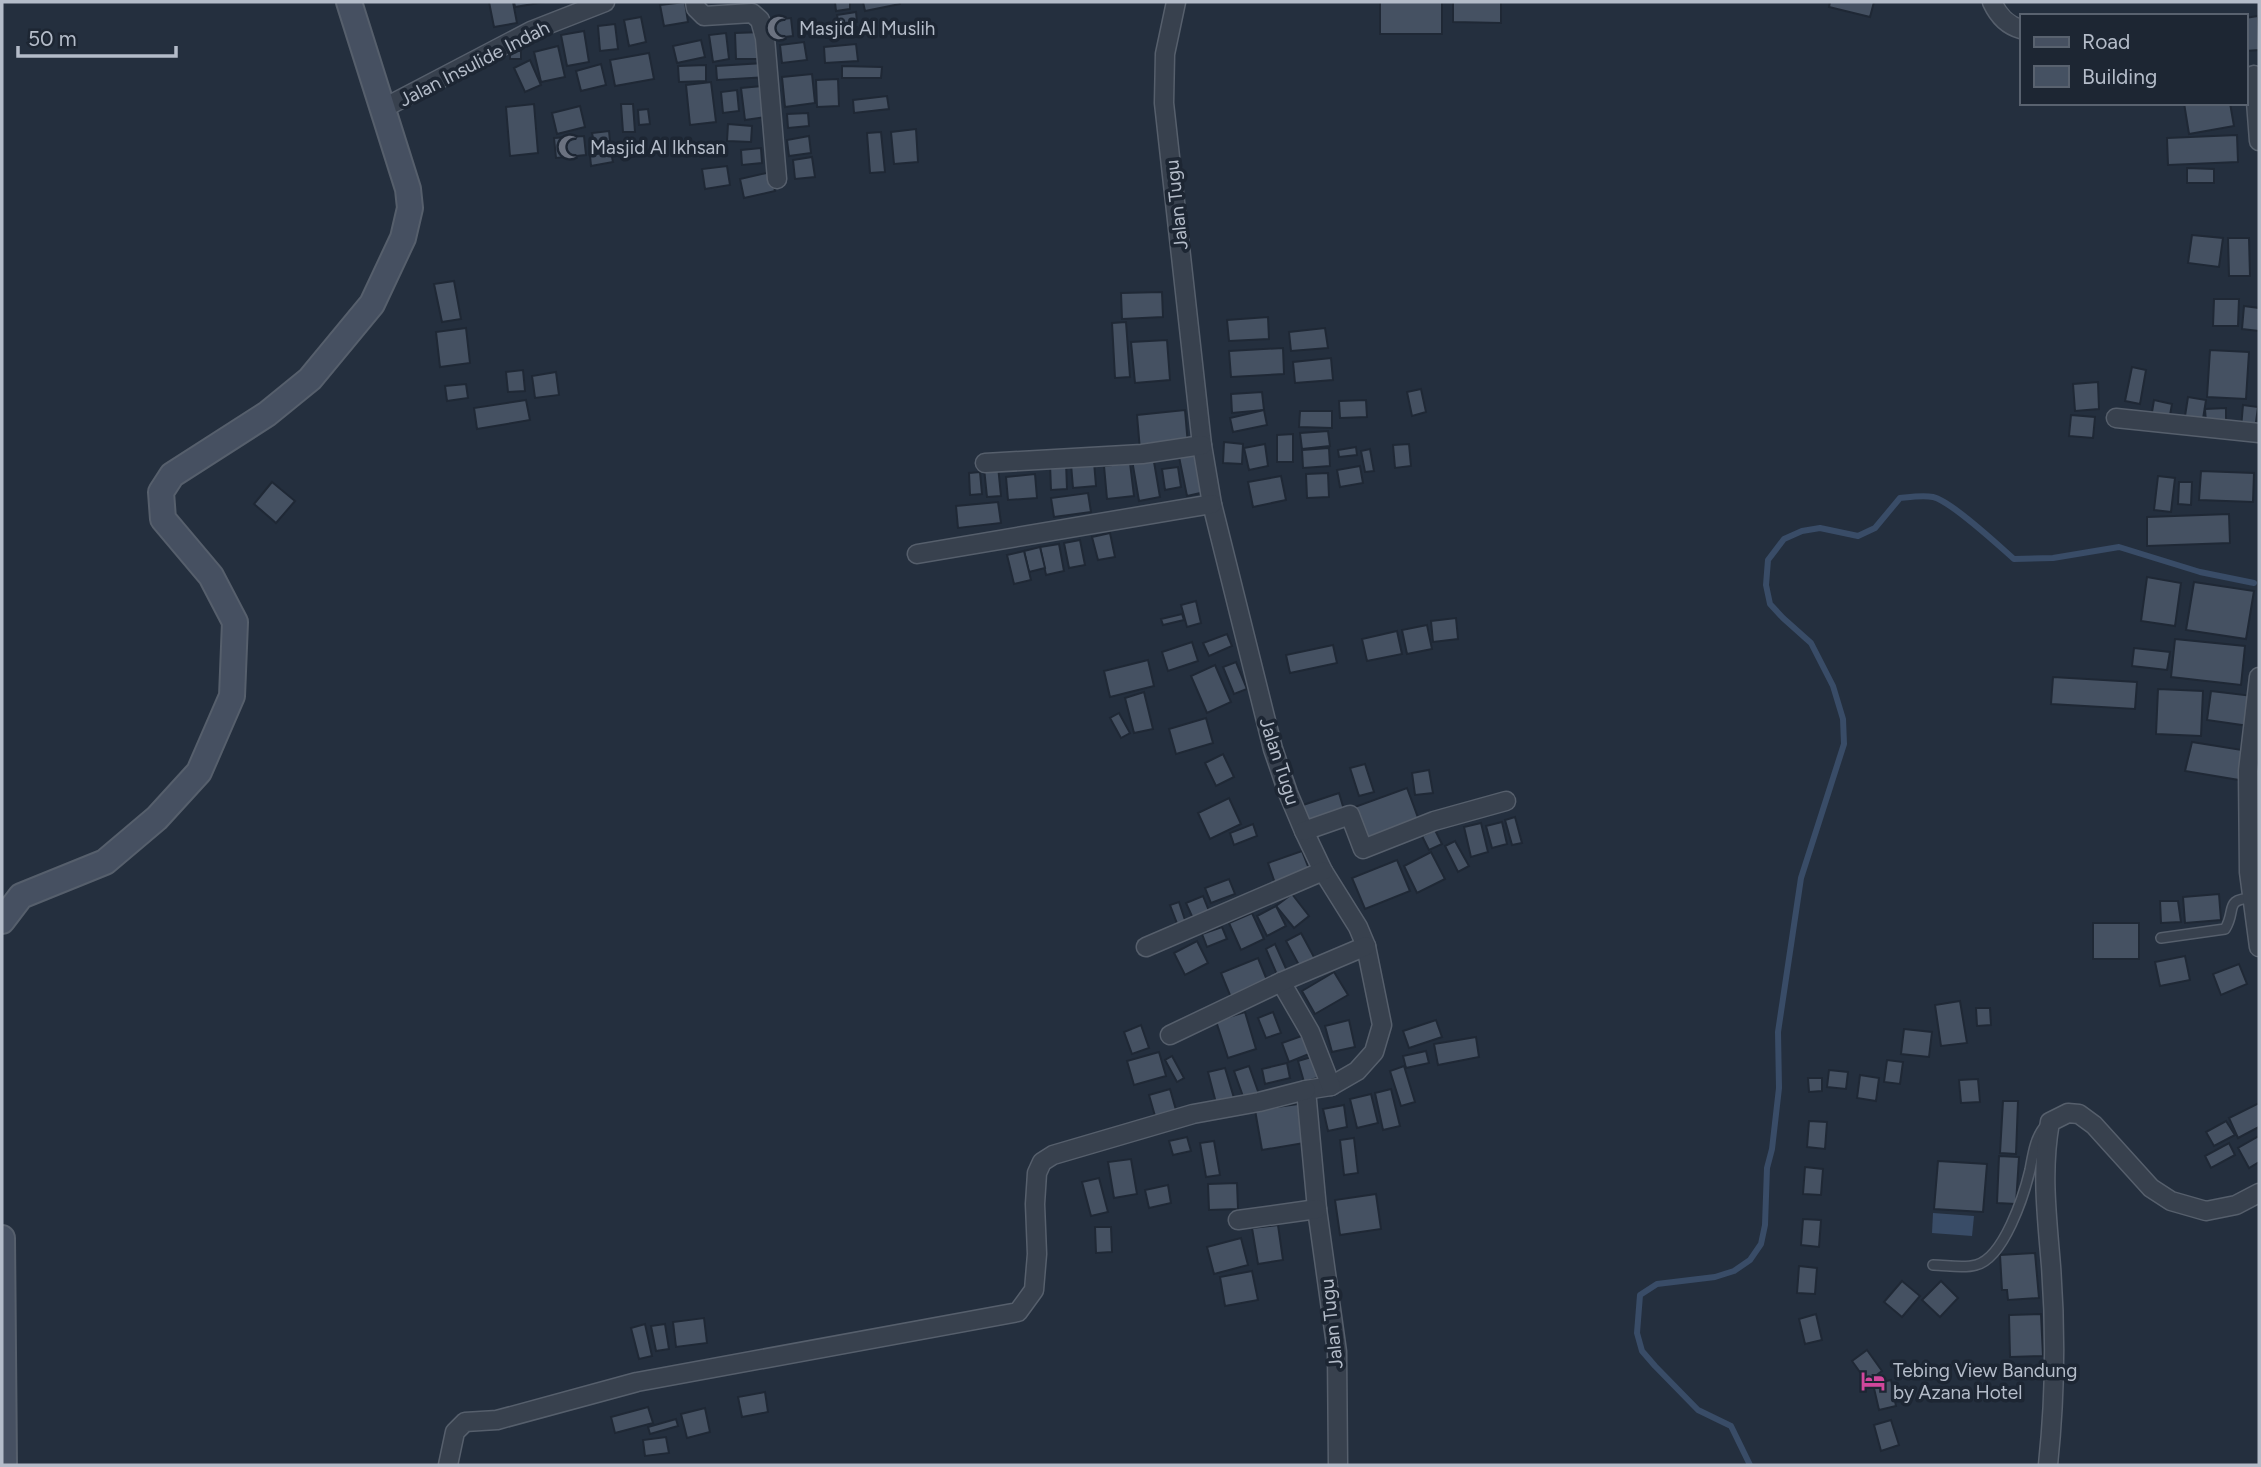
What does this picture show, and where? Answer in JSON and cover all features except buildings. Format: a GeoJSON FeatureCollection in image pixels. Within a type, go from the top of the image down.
{"type":"FeatureCollection","features":[{"type":"Feature","properties":{"kind":"main road"},"geometry":{"type":"LineString","coordinates":[[2,921],[21,896],[105,862],[157,818],[199,772],[232,696],[234,622],[211,576],[163,519],[161,492],[172,475],[267,414],[310,379],[372,303],[403,238],[410,208],[408,189],[349,2]]}},
{"type":"Feature","properties":{"kind":"main road"},"geometry":{"type":"LineString","coordinates":[[2,1238],[4,1465]]}},
{"type":"Feature","properties":{"kind":"street","name":"Jalan Insulide Indah"},"geometry":{"type":"LineString","coordinates":[[382,109],[531,31],[605,2]]}},
{"type":"Feature","properties":{"kind":"street"},"geometry":{"type":"LineString","coordinates":[[695,2],[696,8],[704,16],[752,13],[760,20],[765,38],[777,179]]}},
{"type":"Feature","properties":{"kind":"street","name":"Jalan Tugu"},"geometry":{"type":"LineString","coordinates":[[1176,2],[1165,54],[1164,103],[1202,445],[1212,504],[1273,748],[1304,831],[1323,871],[1358,927],[1366,946],[1382,1026],[1374,1052],[1357,1071],[1331,1086],[1306,1090],[1317,1209],[1337,1352],[1338,1465]]}},
{"type":"Feature","properties":{"kind":"street"},"geometry":{"type":"LineString","coordinates":[[1992,2],[1997,15],[2020,29]]}},
{"type":"Feature","properties":{"kind":"street"},"geometry":{"type":"LineString","coordinates":[[2253,74],[2259,141]]}},
{"type":"Feature","properties":{"kind":"street"},"geometry":{"type":"LineString","coordinates":[[2116,418],[2259,433]]}},
{"type":"Feature","properties":{"kind":"street"},"geometry":{"type":"LineString","coordinates":[[985,463],[1121,456],[1202,445]]}},
{"type":"Feature","properties":{"kind":"street"},"geometry":{"type":"LineString","coordinates":[[917,554],[1212,504]]}},
{"type":"Feature","properties":{"kind":"street"},"geometry":{"type":"LineString","coordinates":[[2259,677],[2248,771],[2249,872],[2259,947]]}},
{"type":"Feature","properties":{"kind":"street"},"geometry":{"type":"LineString","coordinates":[[1304,831],[1350,815],[1363,849],[1434,821],[1506,801]]}},
{"type":"Feature","properties":{"kind":"street"},"geometry":{"type":"LineString","coordinates":[[1146,947],[1323,871]]}},
{"type":"Feature","properties":{"kind":"street"},"geometry":{"type":"LineString","coordinates":[[1170,1034],[1366,946]]}},
{"type":"Feature","properties":{"kind":"street"},"geometry":{"type":"LineString","coordinates":[[1281,982],[1310,1032],[1331,1086]]}},
{"type":"Feature","properties":{"kind":"street"},"geometry":{"type":"LineString","coordinates":[[448,1465],[455,1432],[466,1422],[497,1420],[637,1382],[1018,1312],[1034,1290],[1037,1172],[1042,1162],[1053,1155],[1193,1114],[1306,1090]]}},
{"type":"Feature","properties":{"kind":"street"},"geometry":{"type":"LineString","coordinates":[[2048,1465],[2054,1395],[2044,1171],[2050,1122],[2068,1113],[2079,1114],[2094,1125],[2151,1188],[2171,1201],[2206,1210],[2236,1205],[2259,1193]]}},
{"type":"Feature","properties":{"kind":"street"},"geometry":{"type":"LineString","coordinates":[[1238,1220],[1317,1209]]}},
{"type":"Feature","properties":{"kind":"lane"},"geometry":{"type":"LineString","coordinates":[[2161,938],[2225,929],[2232,904],[2236,900],[2253,898]]}},
{"type":"Feature","properties":{"kind":"lane"},"geometry":{"type":"LineString","coordinates":[[1933,1265],[1977,1265],[2000,1245],[2028,1179],[2038,1134],[2050,1122]]}},
{"type":"Feature","properties":{"kind":"water"},"geometry":{"type":"Polygon","coordinates":[[[1933,1213],[1974,1216],[1972,1236],[1932,1233],[1933,1213]]]}},
{"type":"Feature","properties":{"kind":"waterway"},"geometry":{"type":"LineString","coordinates":[[1750,1465],[1731,1426],[1698,1410],[1642,1351],[1637,1333],[1640,1295],[1657,1284],[1715,1277],[1734,1271],[1750,1260],[1761,1244],[1765,1225],[1767,1168],[1772,1149],[1779,1088],[1778,1032],[1801,878],[1844,744],[1843,719],[1833,686],[1811,643],[1770,604],[1766,585],[1768,560],[1784,539],[1802,531],[1820,528],[1858,536],[1875,528],[1900,498],[1925,496],[1951,506],[2014,559],[2053,558],[2119,547],[2200,572],[2254,583]]}},
{"type":"Feature","properties":{"kind":"place","name":"Masjid Al Muslih"},"geometry":{"type":"Point","coordinates":[779,28]}},
{"type":"Feature","properties":{"kind":"place","name":"Masjid Al Ikhsan"},"geometry":{"type":"Point","coordinates":[570,147]}},
{"type":"Feature","properties":{"kind":"place","name":"Tebing View Bandung by Azana Hotel"},"geometry":{"type":"Point","coordinates":[1873,1381]}}]}
